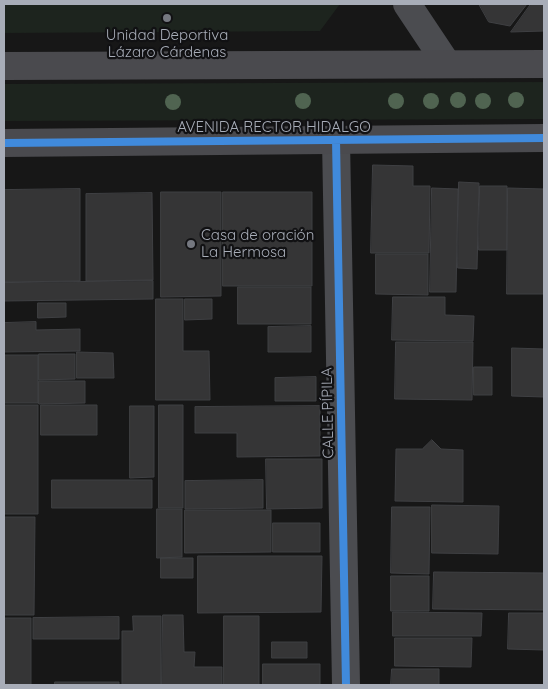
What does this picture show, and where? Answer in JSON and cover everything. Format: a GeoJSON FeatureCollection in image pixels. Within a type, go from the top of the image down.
{"type":"FeatureCollection","features":[{"type":"Feature","properties":{"kind":"street"},"geometry":{"type":"LineString","coordinates":[[407,4],[447,64]]}},
{"type":"Feature","properties":{"kind":"street"},"geometry":{"type":"LineString","coordinates":[[4,66],[544,64]]}},
{"type":"Feature","properties":{"kind":"street","name":"AVENIDA RECTOR HIDALGO"},"geometry":{"type":"LineString","coordinates":[[4,143],[544,138]]}},
{"type":"Feature","properties":{"kind":"street","name":"CALLE PÍPILA"},"geometry":{"type":"LineString","coordinates":[[336,140],[346,685]]}},
{"type":"Feature","properties":{"kind":"shaded area","name":"Unidad Deportiva Lázaro Cárdenas"},"geometry":{"type":"Polygon","coordinates":[[[4,4],[340,4],[320,31],[4,33],[4,4]]]}},
{"type":"Feature","properties":{"kind":"shaded area"},"geometry":{"type":"Polygon","coordinates":[[[544,82],[544,119],[4,121],[4,84],[544,82]]]}},
{"type":"Feature","properties":{"kind":"building"},"geometry":{"type":"Polygon","coordinates":[[[479,4],[527,4],[510,26],[489,22],[479,4]]]}},
{"type":"Feature","properties":{"kind":"building"},"geometry":{"type":"Polygon","coordinates":[[[531,4],[544,4],[544,31],[511,32],[531,4]]]}},
{"type":"Feature","properties":{"kind":"building"},"geometry":{"type":"Polygon","coordinates":[[[373,165],[413,166],[413,186],[430,186],[429,253],[371,253],[373,165]]]}},
{"type":"Feature","properties":{"kind":"building"},"geometry":{"type":"Polygon","coordinates":[[[459,182],[479,183],[477,269],[458,268],[459,182]]]}},
{"type":"Feature","properties":{"kind":"building"},"geometry":{"type":"Polygon","coordinates":[[[480,186],[507,186],[507,250],[479,250],[480,186]]]}},
{"type":"Feature","properties":{"kind":"building"},"geometry":{"type":"Polygon","coordinates":[[[432,188],[458,189],[456,292],[430,292],[432,188]]]}},
{"type":"Feature","properties":{"kind":"building"},"geometry":{"type":"Polygon","coordinates":[[[508,188],[544,189],[544,294],[507,294],[508,188]]]}},
{"type":"Feature","properties":{"kind":"building"},"geometry":{"type":"Polygon","coordinates":[[[80,189],[80,281],[4,282],[4,190],[80,189]]]}},
{"type":"Feature","properties":{"kind":"building","name":"Casa de oración La Hermosa"},"geometry":{"type":"Polygon","coordinates":[[[161,192],[221,192],[221,296],[161,297],[161,192]]]}},
{"type":"Feature","properties":{"kind":"building"},"geometry":{"type":"Polygon","coordinates":[[[223,192],[312,192],[312,286],[223,286],[223,192]]]}},
{"type":"Feature","properties":{"kind":"building"},"geometry":{"type":"Polygon","coordinates":[[[152,193],[153,280],[86,281],[86,194],[152,193]]]}},
{"type":"Feature","properties":{"kind":"building"},"geometry":{"type":"Polygon","coordinates":[[[376,254],[428,254],[428,295],[376,294],[376,254]]]}},
{"type":"Feature","properties":{"kind":"building"},"geometry":{"type":"Polygon","coordinates":[[[153,281],[153,299],[4,301],[4,283],[153,281]]]}},
{"type":"Feature","properties":{"kind":"building"},"geometry":{"type":"Polygon","coordinates":[[[238,287],[311,287],[311,324],[238,324],[238,287]]]}},
{"type":"Feature","properties":{"kind":"building"},"geometry":{"type":"Polygon","coordinates":[[[393,297],[445,297],[445,315],[474,316],[473,341],[392,340],[393,297]]]}},
{"type":"Feature","properties":{"kind":"building"},"geometry":{"type":"Polygon","coordinates":[[[156,299],[183,299],[183,351],[209,351],[210,400],[156,400],[156,299]]]}},
{"type":"Feature","properties":{"kind":"building"},"geometry":{"type":"Polygon","coordinates":[[[185,299],[212,299],[212,319],[185,320],[185,299]]]}},
{"type":"Feature","properties":{"kind":"building"},"geometry":{"type":"Polygon","coordinates":[[[38,303],[66,303],[66,317],[38,318],[38,303]]]}},
{"type":"Feature","properties":{"kind":"building"},"geometry":{"type":"Polygon","coordinates":[[[36,322],[36,330],[80,329],[80,351],[4,352],[4,323],[36,322]]]}},
{"type":"Feature","properties":{"kind":"building"},"geometry":{"type":"Polygon","coordinates":[[[311,326],[311,352],[268,352],[268,327],[311,326]]]}},
{"type":"Feature","properties":{"kind":"building"},"geometry":{"type":"Polygon","coordinates":[[[396,342],[473,342],[472,400],[395,399],[396,342]]]}},
{"type":"Feature","properties":{"kind":"building"},"geometry":{"type":"Polygon","coordinates":[[[512,348],[544,349],[544,397],[512,396],[512,348]]]}},
{"type":"Feature","properties":{"kind":"building"},"geometry":{"type":"Polygon","coordinates":[[[77,352],[113,353],[114,378],[77,378],[77,352]]]}},
{"type":"Feature","properties":{"kind":"building"},"geometry":{"type":"Polygon","coordinates":[[[39,354],[75,354],[75,379],[39,380],[39,354]]]}},
{"type":"Feature","properties":{"kind":"building"},"geometry":{"type":"Polygon","coordinates":[[[4,355],[38,355],[38,403],[4,403],[4,355]]]}},
{"type":"Feature","properties":{"kind":"building"},"geometry":{"type":"Polygon","coordinates":[[[474,367],[492,367],[492,395],[474,395],[474,367]]]}},
{"type":"Feature","properties":{"kind":"building"},"geometry":{"type":"Polygon","coordinates":[[[316,377],[316,401],[275,401],[275,378],[316,377]]]}},
{"type":"Feature","properties":{"kind":"building"},"geometry":{"type":"Polygon","coordinates":[[[39,381],[85,381],[85,403],[39,404],[39,381]]]}},
{"type":"Feature","properties":{"kind":"building"},"geometry":{"type":"Polygon","coordinates":[[[4,405],[38,405],[38,514],[4,514],[4,405]]]}},
{"type":"Feature","properties":{"kind":"building"},"geometry":{"type":"Polygon","coordinates":[[[41,405],[97,405],[97,435],[41,435],[41,405]]]}},
{"type":"Feature","properties":{"kind":"building"},"geometry":{"type":"Polygon","coordinates":[[[159,405],[183,405],[183,508],[159,508],[159,405]]]}},
{"type":"Feature","properties":{"kind":"building"},"geometry":{"type":"Polygon","coordinates":[[[130,406],[154,406],[154,477],[130,478],[130,406]]]}},
{"type":"Feature","properties":{"kind":"building"},"geometry":{"type":"Polygon","coordinates":[[[320,406],[320,456],[237,457],[237,433],[195,433],[195,407],[320,406]]]}},
{"type":"Feature","properties":{"kind":"building"},"geometry":{"type":"Polygon","coordinates":[[[432,440],[441,449],[463,450],[463,502],[395,501],[396,449],[422,449],[432,440]]]}},
{"type":"Feature","properties":{"kind":"building"},"geometry":{"type":"Polygon","coordinates":[[[266,459],[322,459],[322,508],[267,509],[266,459]]]}},
{"type":"Feature","properties":{"kind":"building"},"geometry":{"type":"Polygon","coordinates":[[[52,480],[152,480],[152,508],[52,508],[52,480]]]}},
{"type":"Feature","properties":{"kind":"building"},"geometry":{"type":"Polygon","coordinates":[[[263,480],[263,508],[185,509],[185,481],[263,480]]]}},
{"type":"Feature","properties":{"kind":"building"},"geometry":{"type":"Polygon","coordinates":[[[432,505],[499,506],[498,554],[432,553],[432,505]]]}},
{"type":"Feature","properties":{"kind":"building"},"geometry":{"type":"Polygon","coordinates":[[[392,507],[430,507],[429,574],[391,573],[392,507]]]}},
{"type":"Feature","properties":{"kind":"building"},"geometry":{"type":"Polygon","coordinates":[[[157,509],[182,509],[182,557],[157,558],[157,509]]]}},
{"type":"Feature","properties":{"kind":"building"},"geometry":{"type":"Polygon","coordinates":[[[185,510],[271,510],[271,552],[185,553],[185,510]]]}},
{"type":"Feature","properties":{"kind":"building"},"geometry":{"type":"Polygon","coordinates":[[[4,517],[35,517],[34,615],[4,615],[4,517]]]}},
{"type":"Feature","properties":{"kind":"building"},"geometry":{"type":"Polygon","coordinates":[[[273,523],[320,523],[320,552],[273,552],[273,523]]]}},
{"type":"Feature","properties":{"kind":"building"},"geometry":{"type":"Polygon","coordinates":[[[198,556],[322,556],[321,612],[198,613],[198,556]]]}},
{"type":"Feature","properties":{"kind":"building"},"geometry":{"type":"Polygon","coordinates":[[[161,558],[193,558],[193,578],[161,578],[161,558]]]}},
{"type":"Feature","properties":{"kind":"building"},"geometry":{"type":"Polygon","coordinates":[[[434,572],[544,573],[544,610],[433,609],[434,572]]]}},
{"type":"Feature","properties":{"kind":"building"},"geometry":{"type":"Polygon","coordinates":[[[391,576],[429,576],[429,611],[391,611],[391,576]]]}},
{"type":"Feature","properties":{"kind":"building"},"geometry":{"type":"Polygon","coordinates":[[[393,612],[482,613],[481,636],[393,636],[393,612]]]}},
{"type":"Feature","properties":{"kind":"building"},"geometry":{"type":"Polygon","coordinates":[[[509,613],[544,613],[544,650],[508,649],[509,613]]]}},
{"type":"Feature","properties":{"kind":"building"},"geometry":{"type":"Polygon","coordinates":[[[163,615],[183,615],[184,652],[195,652],[194,667],[222,667],[222,685],[162,685],[163,615]]]}},
{"type":"Feature","properties":{"kind":"building"},"geometry":{"type":"Polygon","coordinates":[[[133,616],[161,616],[161,685],[122,685],[122,631],[133,631],[133,616]]]}},
{"type":"Feature","properties":{"kind":"building"},"geometry":{"type":"Polygon","coordinates":[[[224,616],[259,616],[259,685],[224,685],[224,616]]]}},
{"type":"Feature","properties":{"kind":"building"},"geometry":{"type":"Polygon","coordinates":[[[119,617],[119,639],[33,639],[33,618],[119,617]]]}},
{"type":"Feature","properties":{"kind":"building"},"geometry":{"type":"Polygon","coordinates":[[[4,618],[31,618],[31,685],[4,685],[4,618]]]}},
{"type":"Feature","properties":{"kind":"building"},"geometry":{"type":"Polygon","coordinates":[[[395,638],[472,638],[471,667],[395,666],[395,638]]]}},
{"type":"Feature","properties":{"kind":"building"},"geometry":{"type":"Polygon","coordinates":[[[272,642],[307,642],[307,658],[272,658],[272,642]]]}},
{"type":"Feature","properties":{"kind":"building"},"geometry":{"type":"Polygon","coordinates":[[[263,664],[320,664],[320,685],[263,685],[263,664]]]}},
{"type":"Feature","properties":{"kind":"building"},"geometry":{"type":"Polygon","coordinates":[[[392,669],[439,669],[439,685],[391,685],[392,669]]]}},
{"type":"Feature","properties":{"kind":"building"},"geometry":{"type":"Polygon","coordinates":[[[55,682],[119,682],[119,685],[55,685],[55,682]]]}},
{"type":"Feature","properties":{"kind":"cycle path"},"geometry":{"type":"LineString","coordinates":[[4,143],[544,138]]}},
{"type":"Feature","properties":{"kind":"cycle path"},"geometry":{"type":"LineString","coordinates":[[336,140],[346,685]]}},
{"type":"Feature","properties":{"kind":"place","name":"Unidad Deportiva Lázaro Cárdenas"},"geometry":{"type":"Point","coordinates":[167,18]}},
{"type":"Feature","properties":{"kind":"place","name":"Casa de oración La Hermosa"},"geometry":{"type":"Point","coordinates":[191,244]}}]}
